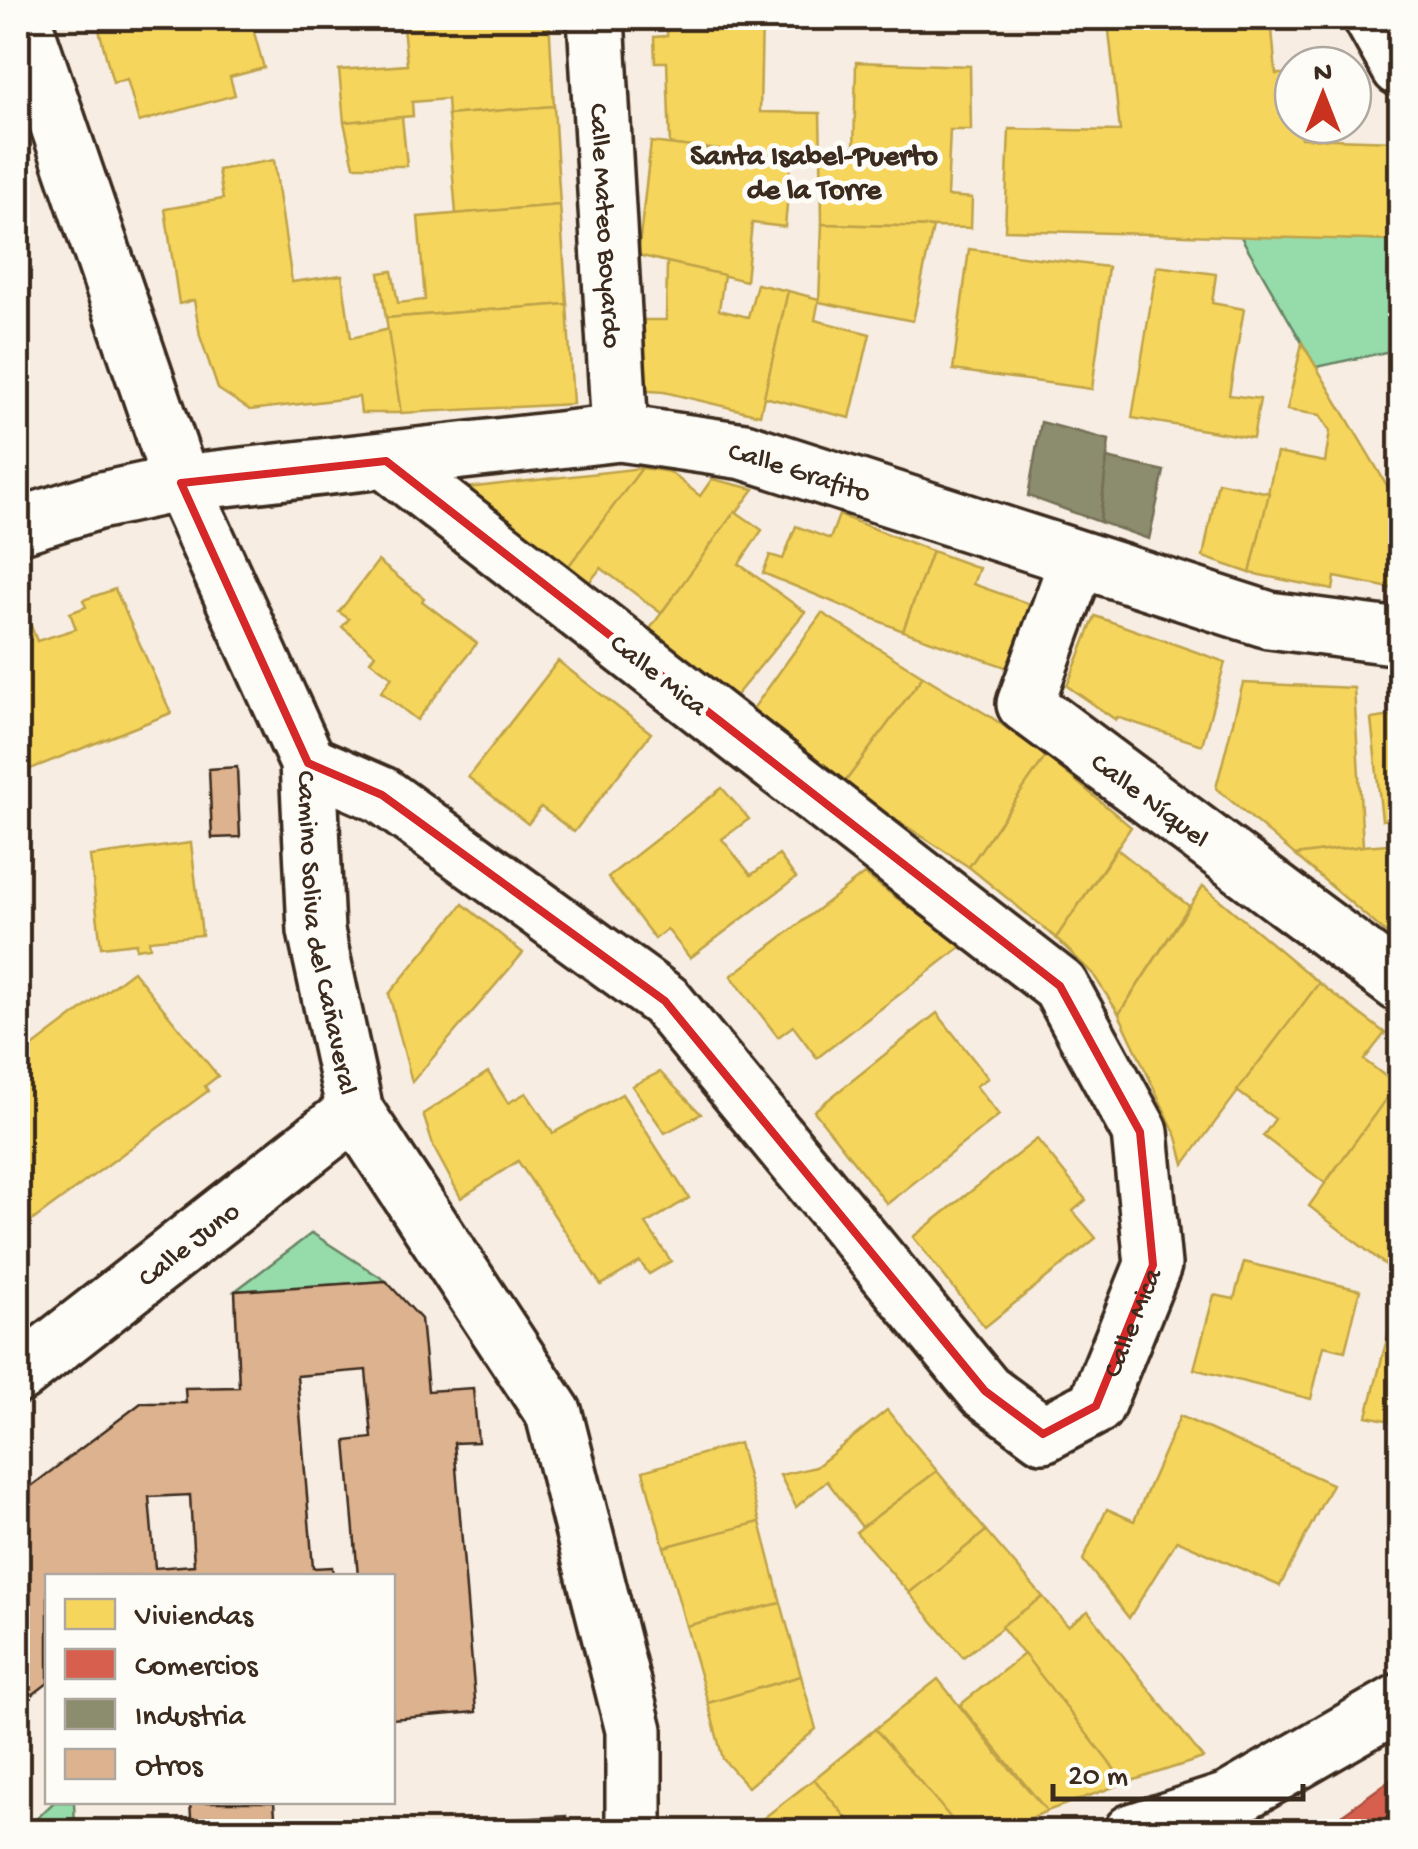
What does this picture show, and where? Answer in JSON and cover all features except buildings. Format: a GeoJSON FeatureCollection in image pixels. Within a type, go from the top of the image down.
{"type":"FeatureCollection","features":[{"type":"Feature","properties":{"kind":"street","name":"Camino Soliva del Cañaveral"},"geometry":{"type":"LineString","coordinates":[[22,18],[181,483],[308,763],[316,931],[355,1111],[554,1414],[634,1730],[634,1832]]}},
{"type":"Feature","properties":{"kind":"street","name":"Calle Mateo Boyardo"},"geometry":{"type":"LineString","coordinates":[[596,18],[620,433]]}},
{"type":"Feature","properties":{"kind":"street"},"geometry":{"type":"LineString","coordinates":[[1372,18],[1400,68]]}},
{"type":"Feature","properties":{"kind":"street","name":"Calle Grafito"},"geometry":{"type":"LineString","coordinates":[[18,526],[98,501],[181,483],[620,433],[744,451],[1268,620],[1400,638]]}},
{"type":"Feature","properties":{"kind":"street","name":"Calle Mica"},"geometry":{"type":"LineString","coordinates":[[308,763],[382,795],[665,1002],[985,1391],[1043,1434],[1096,1406],[1152,1265],[1140,1132],[1060,986],[386,461]]}},
{"type":"Feature","properties":{"kind":"street","name":"Calle Níquel"},"geometry":{"type":"LineString","coordinates":[[1078,560],[1026,704],[1400,984]]}},
{"type":"Feature","properties":{"kind":"street","name":"Calle Juno"},"geometry":{"type":"LineString","coordinates":[[18,1375],[355,1111]]}},
{"type":"Feature","properties":{"kind":"street"},"geometry":{"type":"LineString","coordinates":[[1132,1832],[1237,1816],[1400,1702]]}},
{"type":"Feature","properties":{"kind":"highlighted area"},"geometry":{"type":"Polygon","coordinates":[[[386,461],[1060,986],[1140,1132],[1153,1265],[1096,1406],[1043,1434],[985,1391],[665,1001],[382,795],[308,763],[181,483],[386,461]]]}},
{"type":"Feature","properties":{"kind":"green space"},"geometry":{"type":"Polygon","coordinates":[[[1240,235],[1400,241],[1400,349],[1316,367],[1240,235]]]}},
{"type":"Feature","properties":{"kind":"green space"},"geometry":{"type":"Polygon","coordinates":[[[312,1233],[386,1281],[235,1291],[312,1233]]]}},
{"type":"Feature","properties":{"kind":"green space"},"geometry":{"type":"Polygon","coordinates":[[[52,1804],[74,1804],[75,1829],[71,1831],[33,1831],[29,1826],[52,1804]]]}},
{"type":"Feature","properties":{"kind":"district","name":"Santa Isabel-Puerto de la Torre"},"geometry":{"type":"Point","coordinates":[814,171]}}]}
